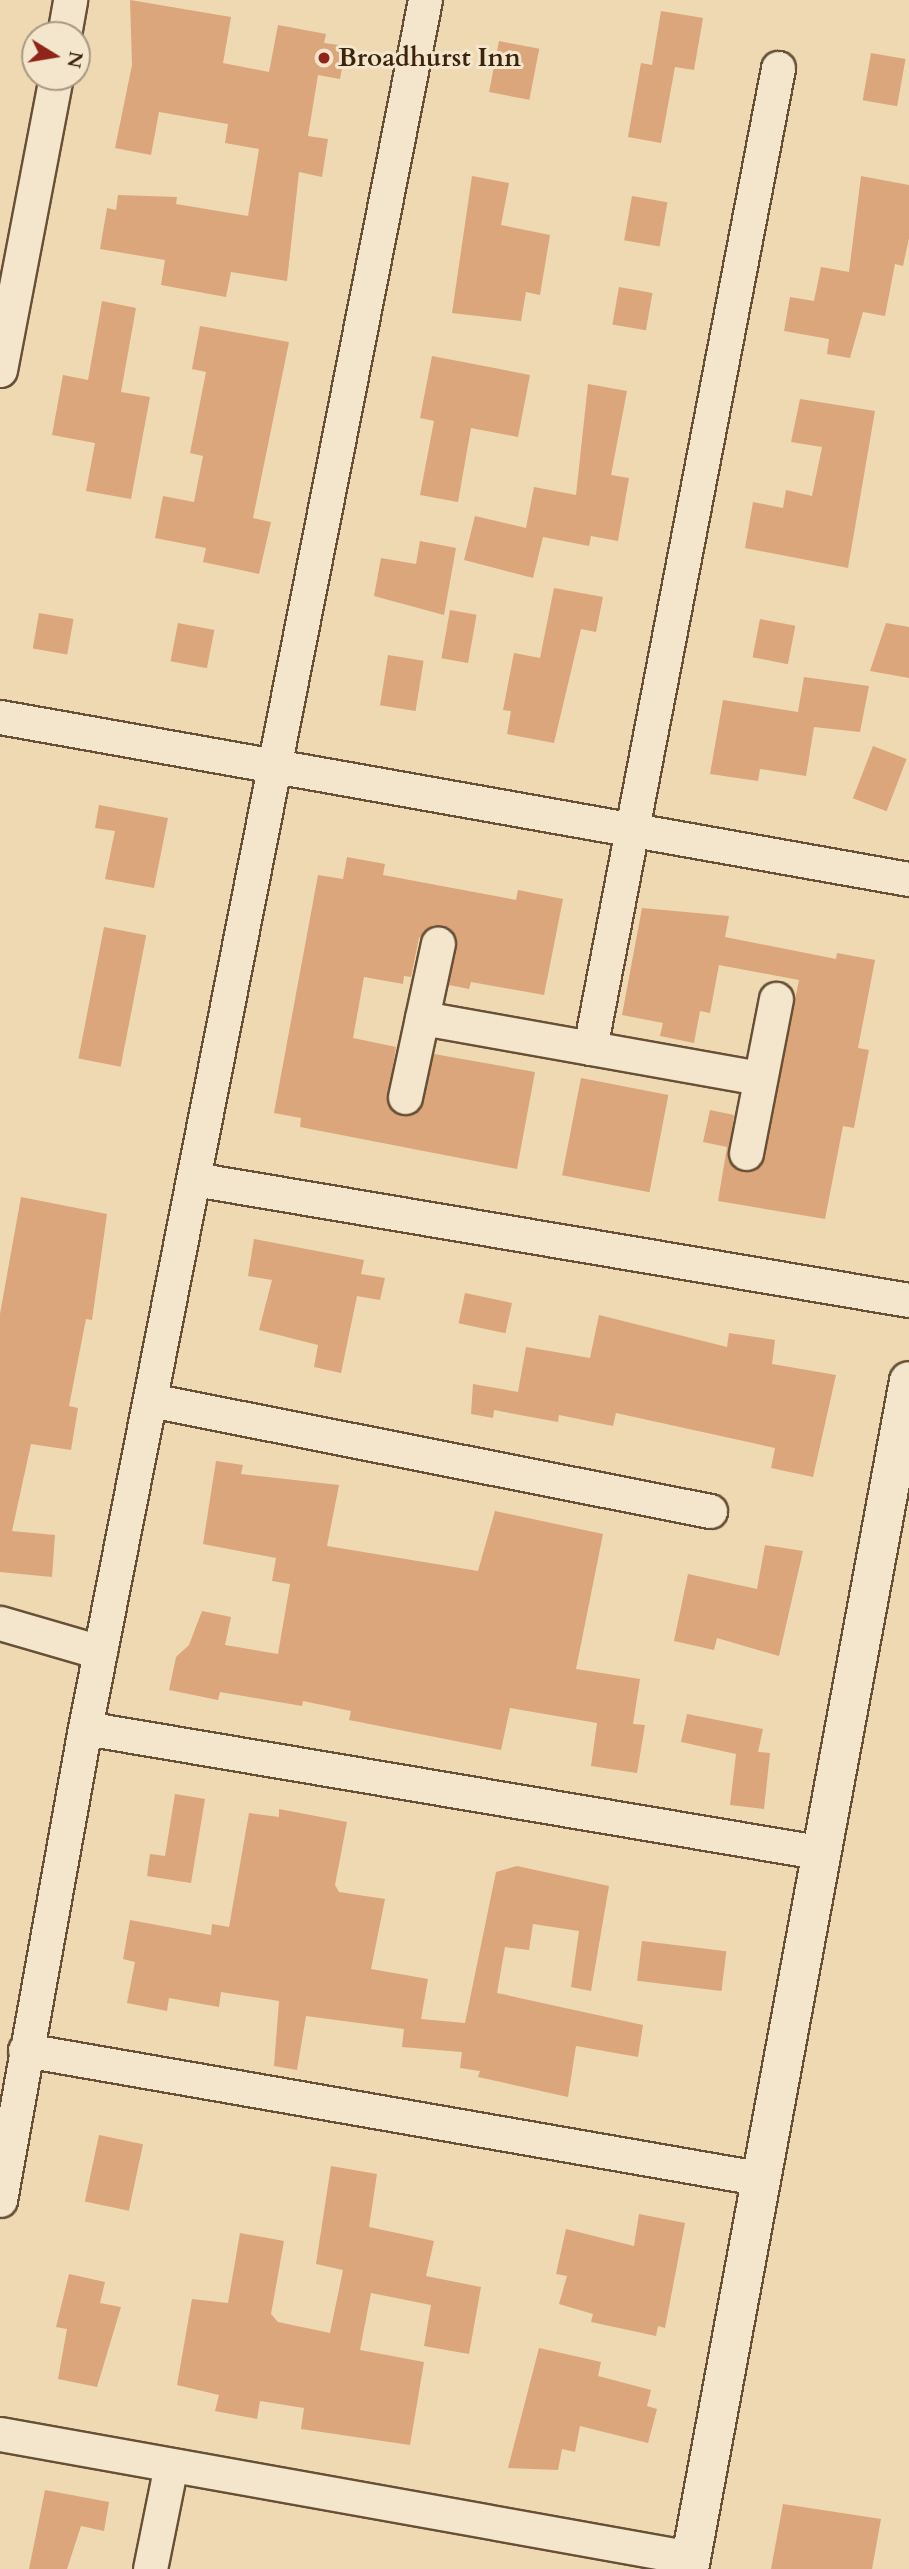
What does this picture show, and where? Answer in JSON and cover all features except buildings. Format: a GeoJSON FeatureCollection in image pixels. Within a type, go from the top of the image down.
{"type":"FeatureCollection","features":[{"type":"Feature","properties":{"kind":"street"},"geometry":{"type":"LineString","coordinates":[[66,21],[70,0]]}},
{"type":"Feature","properties":{"kind":"street"},"geometry":{"type":"LineString","coordinates":[[0,2200],[85,1728],[425,0]]}},
{"type":"Feature","properties":{"kind":"street"},"geometry":{"type":"LineString","coordinates":[[590,1048],[778,68]]}},
{"type":"Feature","properties":{"kind":"street"},"geometry":{"type":"LineString","coordinates":[[0,370],[53,91]]}},
{"type":"Feature","properties":{"kind":"street"},"geometry":{"type":"LineString","coordinates":[[0,717],[273,768],[909,879]]}},
{"type":"Feature","properties":{"kind":"street"},"geometry":{"type":"LineString","coordinates":[[405,1097],[438,943]]}},
{"type":"Feature","properties":{"kind":"street"},"geometry":{"type":"LineString","coordinates":[[746,1153],[776,999]]}},
{"type":"Feature","properties":{"kind":"street"},"geometry":{"type":"LineString","coordinates":[[422,1018],[760,1078]]}},
{"type":"Feature","properties":{"kind":"street"},"geometry":{"type":"LineString","coordinates":[[194,1179],[909,1300]]}},
{"type":"Feature","properties":{"kind":"street"},"geometry":{"type":"LineString","coordinates":[[0,2434],[690,2563],[909,1381]]}},
{"type":"Feature","properties":{"kind":"street"},"geometry":{"type":"LineString","coordinates":[[150,1400],[710,1511]]}},
{"type":"Feature","properties":{"kind":"street"},"geometry":{"type":"LineString","coordinates":[[0,1623],[100,1652]]}},
{"type":"Feature","properties":{"kind":"street"},"geometry":{"type":"LineString","coordinates":[[85,1728],[823,1853]]}},
{"type":"Feature","properties":{"kind":"street"},"geometry":{"type":"LineString","coordinates":[[25,2050],[763,2179]]}},
{"type":"Feature","properties":{"kind":"street"},"geometry":{"type":"LineString","coordinates":[[150,2569],[170,2465]]}},
{"type":"Feature","properties":{"kind":"place","name":"Broadhurst Inn"},"geometry":{"type":"Point","coordinates":[324,58]}}]}
